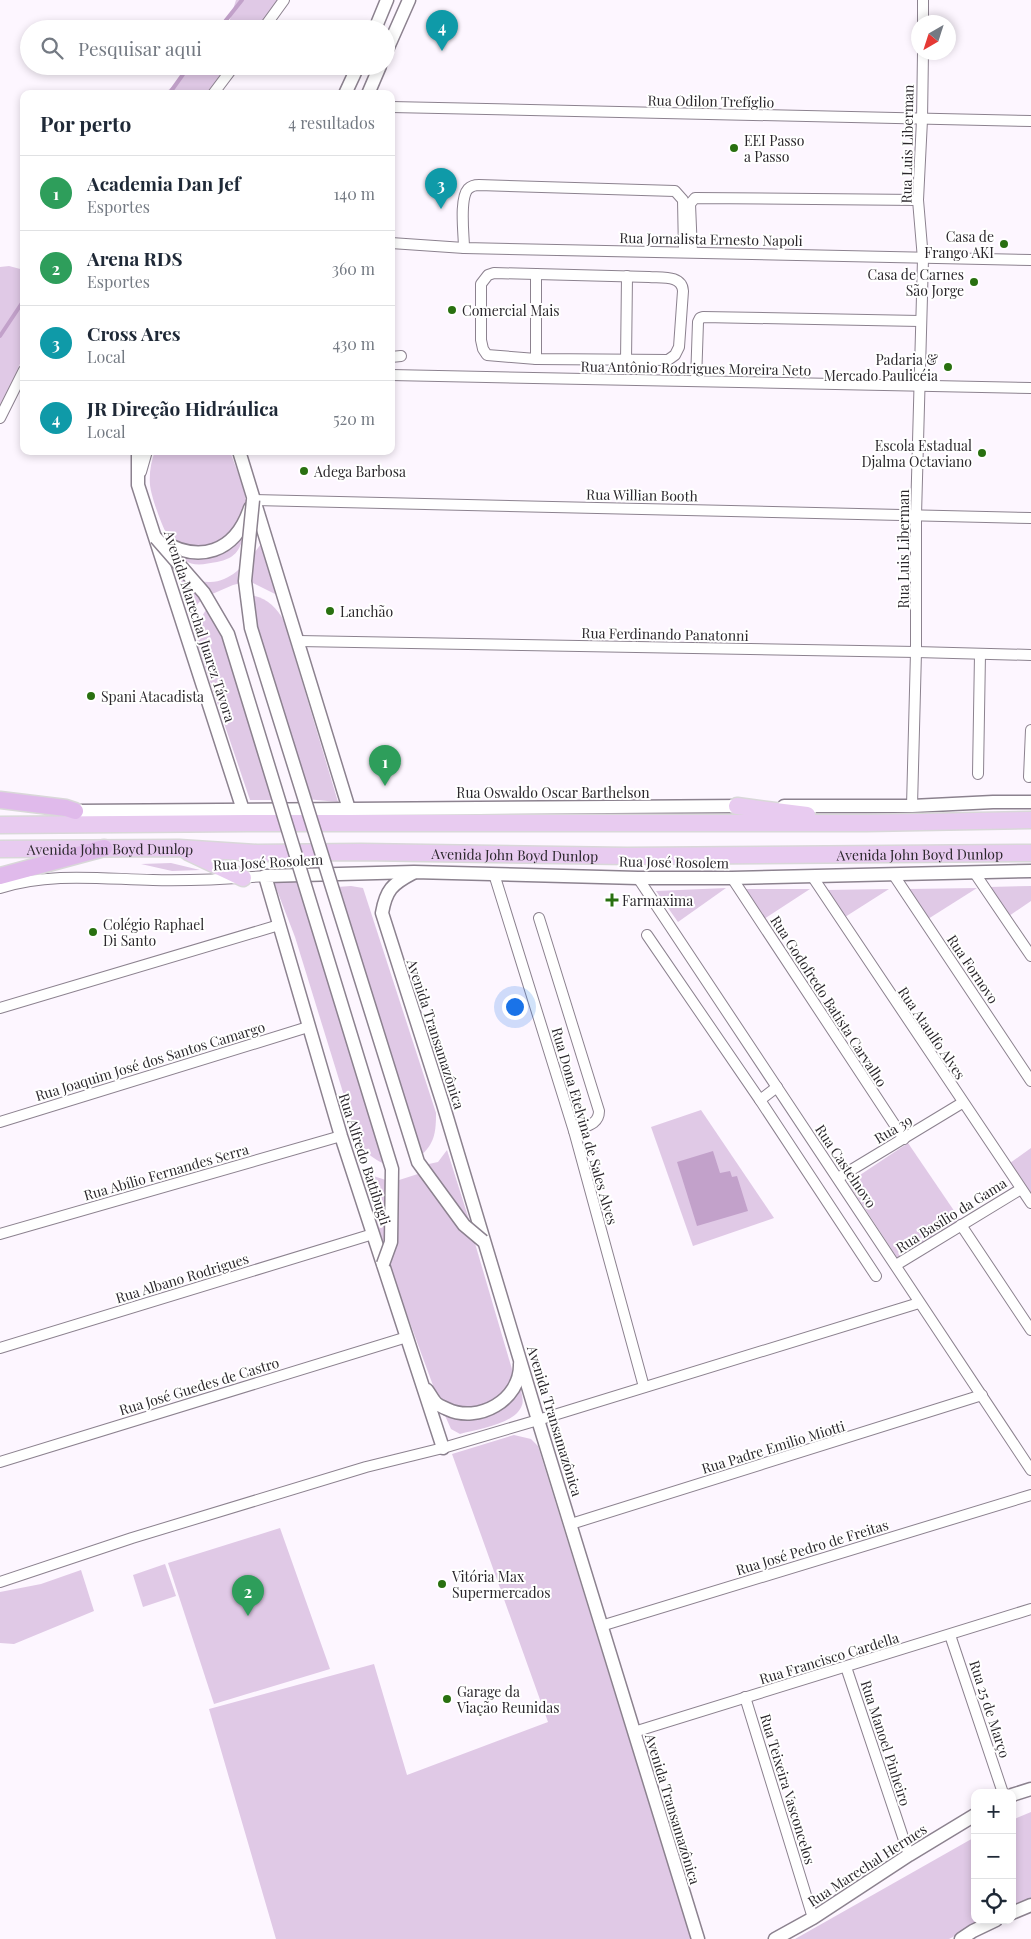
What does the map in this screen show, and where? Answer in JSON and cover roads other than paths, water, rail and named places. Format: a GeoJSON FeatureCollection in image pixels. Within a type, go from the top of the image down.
{"type":"FeatureCollection","features":[{"type":"Feature","properties":{"kind":"highway"},"geometry":{"type":"LineString","coordinates":[[0,800],[66,808],[76,811]]}},
{"type":"Feature","properties":{"kind":"highway"},"geometry":{"type":"LineString","coordinates":[[0,876],[104,848]]}},
{"type":"Feature","properties":{"kind":"main road"},"geometry":{"type":"LineString","coordinates":[[737,806],[866,823]]}},
{"type":"Feature","properties":{"kind":"main road"},"geometry":{"type":"LineString","coordinates":[[0,821],[76,811]]}},
{"type":"Feature","properties":{"kind":"main road","name":"Avenida John Boyd Dunlop"},"geometry":{"type":"LineString","coordinates":[[0,825],[866,823],[1031,820]]}},
{"type":"Feature","properties":{"kind":"main road"},"geometry":{"type":"LineString","coordinates":[[179,848],[243,878]]}},
{"type":"Feature","properties":{"kind":"main road","name":"Avenida John Boyd Dunlop"},"geometry":{"type":"LineString","coordinates":[[0,849],[179,848],[257,853],[378,852],[627,856],[1031,853]]}},
{"type":"Feature","properties":{"kind":"street"},"geometry":{"type":"LineString","coordinates":[[270,20],[284,0]]}},
{"type":"Feature","properties":{"kind":"street"},"geometry":{"type":"LineString","coordinates":[[379,20],[387,0]]}},
{"type":"Feature","properties":{"kind":"street"},"geometry":{"type":"LineString","coordinates":[[395,32],[409,0]]}},
{"type":"Feature","properties":{"kind":"street"},"geometry":{"type":"LineString","coordinates":[[923,0],[923,15]]}},
{"type":"Feature","properties":{"kind":"street","name":"Rua Luis Liberman"},"geometry":{"type":"LineString","coordinates":[[912,806],[916,652],[916,515],[923,259],[918,200],[923,60]]}},
{"type":"Feature","properties":{"kind":"street"},"geometry":{"type":"LineString","coordinates":[[216,90],[227,75]]}},
{"type":"Feature","properties":{"kind":"street"},"geometry":{"type":"LineString","coordinates":[[347,90],[354,75]]}},
{"type":"Feature","properties":{"kind":"street"},"geometry":{"type":"LineString","coordinates":[[370,90],[376,75]]}},
{"type":"Feature","properties":{"kind":"street","name":"Rua Odilon Trefíglio"},"geometry":{"type":"LineString","coordinates":[[395,106],[922,120],[1031,121]]}},
{"type":"Feature","properties":{"kind":"street"},"geometry":{"type":"LineString","coordinates":[[464,248],[464,196],[468,189],[479,185],[675,191],[683,200],[688,252]]}},
{"type":"Feature","properties":{"kind":"street"},"geometry":{"type":"LineString","coordinates":[[688,252],[690,204],[695,198],[918,200]]}},
{"type":"Feature","properties":{"kind":"street","name":"Rua Jornalista Ernesto Napoli"},"geometry":{"type":"LineString","coordinates":[[395,243],[464,248],[1031,260]]}},
{"type":"Feature","properties":{"kind":"street"},"geometry":{"type":"LineString","coordinates":[[536,274],[536,358]]}},
{"type":"Feature","properties":{"kind":"street"},"geometry":{"type":"LineString","coordinates":[[536,274],[671,278],[682,283],[679,347],[668,360],[583,360],[491,356],[486,354],[481,340],[481,284],[488,275],[536,274]]}},
{"type":"Feature","properties":{"kind":"street"},"geometry":{"type":"LineString","coordinates":[[626,361],[627,276]]}},
{"type":"Feature","properties":{"kind":"street"},"geometry":{"type":"LineString","coordinates":[[696,381],[698,322],[703,317],[920,321]]}},
{"type":"Feature","properties":{"kind":"street"},"geometry":{"type":"LineString","coordinates":[[583,360],[583,379]]}},
{"type":"Feature","properties":{"kind":"street","name":"Rua Antônio Rodrigues Moreira Neto"},"geometry":{"type":"LineString","coordinates":[[395,375],[1031,388]]}},
{"type":"Feature","properties":{"kind":"street"},"geometry":{"type":"LineString","coordinates":[[0,418],[20,381]]}},
{"type":"Feature","properties":{"kind":"street","name":"Avenida Marechal Juarez Távora"},"geometry":{"type":"LineString","coordinates":[[138,455],[138,484],[244,810]]}},
{"type":"Feature","properties":{"kind":"street"},"geometry":{"type":"LineString","coordinates":[[138,484],[146,455]]}},
{"type":"Feature","properties":{"kind":"street"},"geometry":{"type":"LineString","coordinates":[[240,455],[349,809]]}},
{"type":"Feature","properties":{"kind":"street"},"geometry":{"type":"LineString","coordinates":[[156,538],[174,549],[192,553],[209,552],[224,546],[238,534],[246,520],[253,500]]}},
{"type":"Feature","properties":{"kind":"street"},"geometry":{"type":"LineString","coordinates":[[253,500],[245,581],[251,628],[418,1162],[464,1225],[483,1241]]}},
{"type":"Feature","properties":{"kind":"street","name":"Rua Willian Booth"},"geometry":{"type":"LineString","coordinates":[[253,500],[1031,518]]}},
{"type":"Feature","properties":{"kind":"street"},"geometry":{"type":"LineString","coordinates":[[156,538],[204,593],[228,634],[392,1169],[391,1242],[383,1264]]}},
{"type":"Feature","properties":{"kind":"street","name":"Rua Ferdinando Panatonni"},"geometry":{"type":"LineString","coordinates":[[298,641],[1031,655]]}},
{"type":"Feature","properties":{"kind":"street"},"geometry":{"type":"LineString","coordinates":[[978,774],[980,654]]}},
{"type":"Feature","properties":{"kind":"street"},"geometry":{"type":"LineString","coordinates":[[1029,776],[1031,730]]}},
{"type":"Feature","properties":{"kind":"street","name":"Rua Oswaldo Oscar Barthelson"},"geometry":{"type":"LineString","coordinates":[[76,811],[912,806],[1031,802]]}},
{"type":"Feature","properties":{"kind":"street","name":"Avenida Transamazônica"},"geometry":{"type":"LineString","coordinates":[[414,872],[397,882],[389,890],[385,898],[382,914],[443,1104],[483,1241],[698,1939]]}},
{"type":"Feature","properties":{"kind":"street","name":"Rua José Rosolem"},"geometry":{"type":"LineString","coordinates":[[0,888],[17,883],[81,876],[161,880],[414,872],[638,878],[732,878],[1031,872]]}},
{"type":"Feature","properties":{"kind":"street"},"geometry":{"type":"LineString","coordinates":[[974,872],[1031,956]]}},
{"type":"Feature","properties":{"kind":"street","name":"Rua Dona Etelvina de Sales Alves"},"geometry":{"type":"LineString","coordinates":[[494,874],[574,1131],[644,1387]]}},
{"type":"Feature","properties":{"kind":"street","name":"Rua Fornovo"},"geometry":{"type":"LineString","coordinates":[[893,874],[1031,1080]]}},
{"type":"Feature","properties":{"kind":"street","name":"Rua Alfredo Battibugli"},"geometry":{"type":"LineString","coordinates":[[265,876],[341,1136],[443,1448]]}},
{"type":"Feature","properties":{"kind":"street","name":"Rua Ataulfo Alves"},"geometry":{"type":"LineString","coordinates":[[812,876],[962,1103],[1031,1203]]}},
{"type":"Feature","properties":{"kind":"street","name":"Rua Castelnovo"},"geometry":{"type":"LineString","coordinates":[[638,878],[1031,1470]]}},
{"type":"Feature","properties":{"kind":"street","name":"Rua Godofredo Batista Carvalho"},"geometry":{"type":"LineString","coordinates":[[732,878],[904,1139]]}},
{"type":"Feature","properties":{"kind":"street"},"geometry":{"type":"LineString","coordinates":[[539,918],[599,1111],[595,1122],[574,1131]]}},
{"type":"Feature","properties":{"kind":"street"},"geometry":{"type":"LineString","coordinates":[[0,1008],[279,925]]}},
{"type":"Feature","properties":{"kind":"street"},"geometry":{"type":"LineString","coordinates":[[647,935],[760,1100],[876,1276]]}},
{"type":"Feature","properties":{"kind":"street","name":"Rua Joaquim José dos Santos Camargo"},"geometry":{"type":"LineString","coordinates":[[0,1122],[308,1027]]}},
{"type":"Feature","properties":{"kind":"street"},"geometry":{"type":"LineString","coordinates":[[760,1100],[777,1087]]}},
{"type":"Feature","properties":{"kind":"street","name":"Rua 39"},"geometry":{"type":"LineString","coordinates":[[838,1178],[962,1103]]}},
{"type":"Feature","properties":{"kind":"street","name":"Rua Abílio Fernandes Serra"},"geometry":{"type":"LineString","coordinates":[[0,1234],[341,1136]]}},
{"type":"Feature","properties":{"kind":"street","name":"Rua Basílio da Gama"},"geometry":{"type":"LineString","coordinates":[[896,1265],[1021,1188]]}},
{"type":"Feature","properties":{"kind":"street"},"geometry":{"type":"LineString","coordinates":[[961,1225],[1031,1330]]}},
{"type":"Feature","properties":{"kind":"street","name":"Rua Albano Rodrigues"},"geometry":{"type":"LineString","coordinates":[[0,1348],[373,1234]]}},
{"type":"Feature","properties":{"kind":"street"},"geometry":{"type":"LineString","coordinates":[[0,1582],[132,1538],[366,1468],[538,1420],[919,1302]]}},
{"type":"Feature","properties":{"kind":"street","name":"Rua José Guedes de Castro"},"geometry":{"type":"LineString","coordinates":[[0,1462],[407,1337]]}},
{"type":"Feature","properties":{"kind":"street"},"geometry":{"type":"LineString","coordinates":[[419,1375],[437,1404],[453,1412],[470,1414],[487,1411],[502,1402],[514,1389],[520,1373],[519,1355]]}},
{"type":"Feature","properties":{"kind":"street","name":"Rua Padre Emilio Miotti"},"geometry":{"type":"LineString","coordinates":[[571,1524],[982,1395]]}},
{"type":"Feature","properties":{"kind":"street","name":"Rua José Pedro de Freitas"},"geometry":{"type":"LineString","coordinates":[[602,1626],[1031,1495]]}},
{"type":"Feature","properties":{"kind":"street","name":"Rua Francisco Cardella"},"geometry":{"type":"LineString","coordinates":[[634,1732],[1031,1609]]}},
{"type":"Feature","properties":{"kind":"street","name":"Rua 25 de Março"},"geometry":{"type":"LineString","coordinates":[[950,1635],[1002,1789]]}},
{"type":"Feature","properties":{"kind":"street","name":"Rua Manoel Pinheiro"},"geometry":{"type":"LineString","coordinates":[[846,1667],[908,1855]]}},
{"type":"Feature","properties":{"kind":"street","name":"Rua Teixeira Vasconcelos"},"geometry":{"type":"LineString","coordinates":[[745,1697],[814,1918]]}},
{"type":"Feature","properties":{"kind":"street"},"geometry":{"type":"LineString","coordinates":[[1016,1794],[1031,1789]]}},
{"type":"Feature","properties":{"kind":"street","name":"Rua Marechal Hermes"},"geometry":{"type":"LineString","coordinates":[[775,1939],[814,1918],[908,1855],[971,1818]]}},
{"type":"Feature","properties":{"kind":"street"},"geometry":{"type":"LineString","coordinates":[[1016,1911],[1031,1905]]}},
{"type":"Feature","properties":{"kind":"street"},"geometry":{"type":"LineString","coordinates":[[960,1939],[975,1935],[990,1924]]}},
{"type":"Feature","properties":{"kind":"waterway"},"geometry":{"type":"LineString","coordinates":[[226,20],[242,0]]}},
{"type":"Feature","properties":{"kind":"waterway"},"geometry":{"type":"LineString","coordinates":[[172,90],[183,75]]}},
{"type":"Feature","properties":{"kind":"waterway"},"geometry":{"type":"LineString","coordinates":[[0,336],[20,306]]}},
{"type":"Feature","properties":{"kind":"place","name":"JR Direção Hidráulica"},"geometry":{"type":"Point","coordinates":[442,51]}},
{"type":"Feature","properties":{"kind":"place","name":"EEI Passo a Passo"},"geometry":{"type":"Point","coordinates":[734,148]}},
{"type":"Feature","properties":{"kind":"place","name":"Cross Ares"},"geometry":{"type":"Point","coordinates":[441,209]}},
{"type":"Feature","properties":{"kind":"place","name":"Casa de Frango AKI"},"geometry":{"type":"Point","coordinates":[1004,244]}},
{"type":"Feature","properties":{"kind":"place","name":"Casa de Carnes São Jorge"},"geometry":{"type":"Point","coordinates":[974,282]}},
{"type":"Feature","properties":{"kind":"place","name":"Comercial Mais"},"geometry":{"type":"Point","coordinates":[452,310]}},
{"type":"Feature","properties":{"kind":"place","name":"Padaria & Mercado Paulicéia"},"geometry":{"type":"Point","coordinates":[948,367]}},
{"type":"Feature","properties":{"kind":"place","name":"Escola Estadual Djalma Octaviano"},"geometry":{"type":"Point","coordinates":[982,453]}},
{"type":"Feature","properties":{"kind":"place","name":"Adega Barbosa"},"geometry":{"type":"Point","coordinates":[304,471]}},
{"type":"Feature","properties":{"kind":"place","name":"Lanchão"},"geometry":{"type":"Point","coordinates":[330,611]}},
{"type":"Feature","properties":{"kind":"place","name":"Spani Atacadista"},"geometry":{"type":"Point","coordinates":[91,696]}},
{"type":"Feature","properties":{"kind":"place","name":"Academia Dan Jef"},"geometry":{"type":"Point","coordinates":[385,786]}},
{"type":"Feature","properties":{"kind":"place","name":"Farmaxima"},"geometry":{"type":"Point","coordinates":[612,900]}},
{"type":"Feature","properties":{"kind":"place","name":"Colégio Raphael Di Santo"},"geometry":{"type":"Point","coordinates":[93,932]}},
{"type":"Feature","properties":{"kind":"place","name":"Vitória Max Supermercados"},"geometry":{"type":"Point","coordinates":[442,1584]}},
{"type":"Feature","properties":{"kind":"place","name":"Arena RDS"},"geometry":{"type":"Point","coordinates":[248,1616]}},
{"type":"Feature","properties":{"kind":"place","name":"Garage da Viação Reunidas"},"geometry":{"type":"Point","coordinates":[447,1699]}}]}
